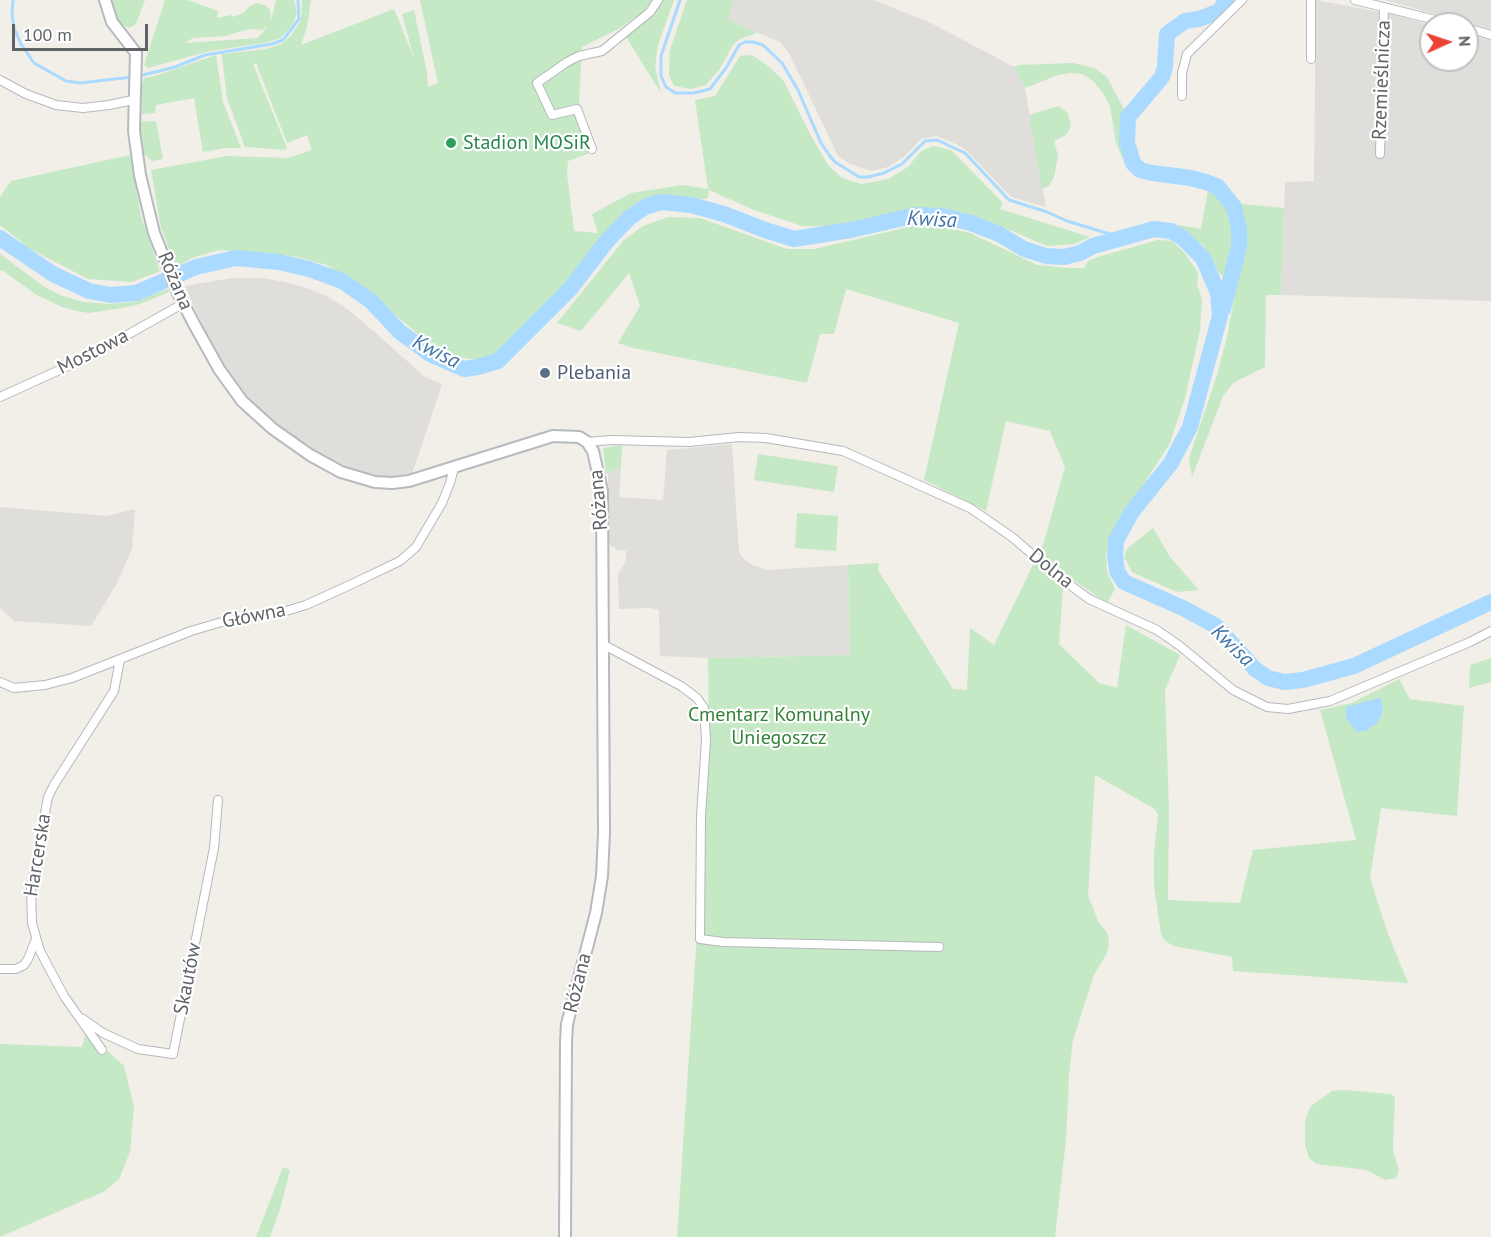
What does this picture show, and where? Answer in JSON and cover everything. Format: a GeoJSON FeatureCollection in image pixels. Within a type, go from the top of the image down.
{"type":"FeatureCollection","features":[{"type":"Feature","properties":{"kind":"street","name":"Różana"},"geometry":{"type":"LineString","coordinates":[[105,0],[112,22],[135,50],[134,130],[140,175],[154,232],[178,293],[219,369],[242,401],[273,429],[310,455],[341,472],[375,482],[409,481],[553,436],[579,437],[587,442],[596,459],[602,491],[604,833],[602,876],[596,913],[567,1024],[564,1066],[565,1237]]}},
{"type":"Feature","properties":{"kind":"street"},"geometry":{"type":"LineString","coordinates":[[592,149],[577,109],[552,115],[537,83],[579,56],[602,51],[650,12],[658,0]]}},
{"type":"Feature","properties":{"kind":"street"},"geometry":{"type":"LineString","coordinates":[[1182,96],[1182,73],[1187,54],[1239,0]]}},
{"type":"Feature","properties":{"kind":"street"},"geometry":{"type":"LineString","coordinates":[[1311,0],[1311,58]]}},
{"type":"Feature","properties":{"kind":"street","name":"Rzemieślnicza"},"geometry":{"type":"LineString","coordinates":[[1355,0],[1388,5],[1419,14]]}},
{"type":"Feature","properties":{"kind":"street","name":"Rzemieślnicza"},"geometry":{"type":"LineString","coordinates":[[1380,154],[1388,5]]}},
{"type":"Feature","properties":{"kind":"street"},"geometry":{"type":"LineString","coordinates":[[0,80],[26,94],[65,106],[83,108],[133,100]]}},
{"type":"Feature","properties":{"kind":"street","name":"Mostowa"},"geometry":{"type":"LineString","coordinates":[[0,396],[88,357],[184,303]]}},
{"type":"Feature","properties":{"kind":"street","name":"Dolna"},"geometry":{"type":"LineString","coordinates":[[587,442],[612,440],[688,442],[740,437],[784,439],[843,451],[970,508],[1012,537],[1089,599],[1157,630],[1233,690],[1267,707],[1288,709],[1330,701],[1491,631]]}},
{"type":"Feature","properties":{"kind":"street","name":"Główna"},"geometry":{"type":"LineString","coordinates":[[0,682],[14,688],[45,685],[72,678],[191,631],[225,621],[286,611],[306,605],[400,561],[416,548],[433,521],[450,483],[454,468]]}},
{"type":"Feature","properties":{"kind":"street"},"geometry":{"type":"LineString","coordinates":[[604,645],[681,686],[697,698],[704,708],[706,740],[701,816],[700,939],[723,942],[939,947]]}},
{"type":"Feature","properties":{"kind":"street","name":"Harcerska"},"geometry":{"type":"LineString","coordinates":[[102,1050],[64,996],[36,939],[31,915],[31,890],[48,797],[114,691],[120,660]]}},
{"type":"Feature","properties":{"kind":"street","name":"Skautów"},"geometry":{"type":"LineString","coordinates":[[77,1015],[103,1033],[138,1049],[172,1054],[214,848],[218,800]]}},
{"type":"Feature","properties":{"kind":"street"},"geometry":{"type":"LineString","coordinates":[[0,969],[16,969],[24,965],[36,939]]}},
{"type":"Feature","properties":{"kind":"shaded area"},"geometry":{"type":"Polygon","coordinates":[[[734,0],[874,0],[931,23],[1014,67],[1025,88],[1046,207],[1011,197],[966,150],[937,136],[921,139],[905,156],[888,167],[872,171],[850,164],[838,156],[789,53],[780,42],[727,20],[734,0]]]}},
{"type":"Feature","properties":{"kind":"shaded area"},"geometry":{"type":"Polygon","coordinates":[[[1316,0],[1419,22],[1419,72],[1479,72],[1479,38],[1491,41],[1491,301],[1281,295],[1285,182],[1314,181],[1316,0]]]}},
{"type":"Feature","properties":{"kind":"shaded area"},"geometry":{"type":"Polygon","coordinates":[[[1384,0],[1491,0],[1491,29],[1479,26],[1479,12],[1428,12],[1384,0]]]}},
{"type":"Feature","properties":{"kind":"shaded area"},"geometry":{"type":"Polygon","coordinates":[[[232,278],[263,278],[285,282],[328,297],[346,308],[425,377],[442,384],[412,474],[384,477],[353,469],[330,459],[277,427],[252,402],[232,378],[207,336],[185,286],[232,278]]]}},
{"type":"Feature","properties":{"kind":"shaded area"},"geometry":{"type":"Polygon","coordinates":[[[732,444],[741,556],[750,564],[766,570],[848,565],[850,655],[708,658],[660,656],[659,610],[619,609],[618,574],[626,561],[626,551],[617,550],[609,544],[608,473],[621,467],[619,497],[663,500],[667,450],[732,444]]]}},
{"type":"Feature","properties":{"kind":"shaded area"},"geometry":{"type":"Polygon","coordinates":[[[0,507],[107,516],[135,509],[132,549],[116,585],[91,626],[14,621],[0,608],[0,507]]]}},
{"type":"Feature","properties":{"kind":"green space"},"geometry":{"type":"Polygon","coordinates":[[[112,0],[145,0],[136,24],[129,28],[120,24],[115,16],[112,0]]]}},
{"type":"Feature","properties":{"kind":"green space"},"geometry":{"type":"Polygon","coordinates":[[[165,0],[188,0],[218,11],[217,18],[231,15],[233,17],[257,3],[270,9],[271,21],[276,0],[294,0],[297,13],[293,24],[281,38],[265,43],[210,51],[148,68],[144,65],[165,0]],[[267,27],[261,30],[249,29],[225,36],[193,38],[185,43],[258,38],[267,27]]]}},
{"type":"Feature","properties":{"kind":"green space"},"geometry":{"type":"Polygon","coordinates":[[[302,0],[311,0],[307,27],[301,45],[394,9],[414,58],[402,14],[414,10],[428,87],[438,83],[420,0],[652,0],[645,10],[620,28],[582,47],[579,104],[595,151],[568,161],[567,174],[574,231],[598,233],[592,214],[631,193],[683,185],[708,189],[695,100],[715,96],[740,56],[752,55],[783,80],[828,165],[842,178],[861,184],[888,179],[908,167],[921,151],[933,146],[951,150],[1003,203],[1000,209],[1090,237],[1074,244],[1047,246],[978,218],[927,208],[883,215],[843,227],[802,226],[754,210],[709,190],[707,199],[657,198],[632,207],[572,276],[493,356],[477,360],[456,357],[434,347],[360,286],[327,265],[270,253],[219,250],[192,258],[177,267],[170,252],[161,228],[151,170],[227,156],[288,158],[312,150],[307,135],[287,143],[256,63],[253,64],[287,148],[285,150],[245,147],[227,98],[222,54],[266,49],[282,44],[301,20],[302,0]]]}},
{"type":"Feature","properties":{"kind":"green space"},"geometry":{"type":"Polygon","coordinates":[[[662,0],[674,0],[658,45],[655,67],[661,93],[626,37],[646,20],[662,0]]]}},
{"type":"Feature","properties":{"kind":"green space"},"geometry":{"type":"Polygon","coordinates":[[[687,0],[734,0],[728,20],[757,33],[740,39],[733,45],[719,70],[706,85],[691,89],[674,86],[669,75],[670,50],[687,0]]]}},
{"type":"Feature","properties":{"kind":"green space"},"geometry":{"type":"Polygon","coordinates":[[[216,55],[223,102],[241,148],[203,152],[194,98],[156,105],[155,113],[142,114],[142,85],[144,78],[216,55]]]}},
{"type":"Feature","properties":{"kind":"green space"},"geometry":{"type":"Polygon","coordinates":[[[1073,63],[1094,68],[1107,77],[1125,111],[1122,130],[1127,161],[1133,173],[1124,162],[1116,143],[1110,106],[1093,81],[1082,74],[1070,73],[1058,75],[1025,88],[1014,67],[1073,63]]]}},
{"type":"Feature","properties":{"kind":"green space"},"geometry":{"type":"Polygon","coordinates":[[[1058,106],[1068,113],[1071,126],[1066,135],[1054,141],[1058,156],[1054,177],[1049,186],[1042,189],[1029,115],[1058,106]]]}},
{"type":"Feature","properties":{"kind":"green space"},"geometry":{"type":"Polygon","coordinates":[[[156,121],[163,159],[152,161],[144,154],[139,122],[156,121]]]}},
{"type":"Feature","properties":{"kind":"green space"},"geometry":{"type":"Polygon","coordinates":[[[130,155],[141,216],[160,271],[132,282],[88,279],[30,249],[0,225],[0,197],[11,181],[130,155]]]}},
{"type":"Feature","properties":{"kind":"green space"},"geometry":{"type":"Polygon","coordinates":[[[1182,181],[1215,189],[1232,213],[1235,234],[1234,256],[1228,276],[1222,276],[1219,273],[1203,245],[1181,233],[1179,225],[1201,229],[1208,190],[1169,182],[1182,181]]]}},
{"type":"Feature","properties":{"kind":"green space"},"geometry":{"type":"Polygon","coordinates":[[[1236,199],[1243,204],[1284,208],[1281,295],[1266,295],[1265,367],[1233,383],[1223,396],[1192,477],[1189,458],[1217,375],[1227,337],[1244,244],[1245,221],[1236,199]]]}},
{"type":"Feature","properties":{"kind":"green space"},"geometry":{"type":"Polygon","coordinates":[[[668,217],[700,218],[787,249],[814,249],[913,226],[937,226],[970,233],[1037,265],[1069,268],[1084,268],[1088,261],[1098,257],[1158,240],[1172,241],[1184,252],[1198,272],[1197,284],[1202,300],[1200,330],[1185,398],[1169,445],[1115,528],[1106,552],[1107,572],[1115,589],[1107,603],[1037,555],[1044,542],[1065,467],[1050,431],[1006,421],[986,511],[924,480],[959,323],[846,289],[834,334],[820,334],[807,383],[618,343],[640,306],[629,273],[581,331],[557,323],[623,241],[643,226],[668,217]]]}},
{"type":"Feature","properties":{"kind":"green space"},"geometry":{"type":"Polygon","coordinates":[[[0,254],[43,286],[60,295],[83,302],[109,304],[132,302],[168,289],[169,292],[140,304],[122,308],[89,313],[77,311],[62,307],[35,294],[2,270],[0,271],[0,254]]]}},
{"type":"Feature","properties":{"kind":"green space"},"geometry":{"type":"Polygon","coordinates":[[[622,445],[621,467],[606,474],[603,448],[622,445]]]}},
{"type":"Feature","properties":{"kind":"green space"},"geometry":{"type":"Polygon","coordinates":[[[758,454],[838,466],[834,492],[754,480],[758,454]]]}},
{"type":"Feature","properties":{"kind":"green space"},"geometry":{"type":"Polygon","coordinates":[[[797,513],[838,516],[836,551],[795,548],[797,513]]]}},
{"type":"Feature","properties":{"kind":"green space"},"geometry":{"type":"Polygon","coordinates":[[[1153,528],[1170,557],[1199,590],[1177,592],[1132,572],[1124,557],[1127,549],[1153,528]]]}},
{"type":"Feature","properties":{"kind":"green space","name":"Cmentarz Komunalny Uniegoszcz"},"geometry":{"type":"Polygon","coordinates":[[[879,563],[878,570],[953,689],[967,690],[970,628],[994,645],[1034,563],[1063,588],[1059,644],[1099,683],[1117,688],[1126,625],[1180,655],[1165,690],[1169,809],[1168,900],[1240,903],[1253,850],[1356,840],[1320,710],[1352,703],[1399,679],[1410,699],[1464,706],[1457,816],[1381,808],[1370,878],[1388,934],[1408,983],[1233,971],[1232,957],[1174,946],[1165,941],[1161,934],[1154,886],[1154,853],[1158,815],[1155,809],[1095,775],[1088,896],[1099,923],[1107,932],[1109,941],[1107,953],[1094,975],[1073,1040],[1066,1140],[1055,1237],[677,1237],[708,765],[708,658],[850,655],[848,565],[879,563]]]}},
{"type":"Feature","properties":{"kind":"green space"},"geometry":{"type":"Polygon","coordinates":[[[1491,658],[1491,682],[1469,688],[1470,665],[1491,658]]]}},
{"type":"Feature","properties":{"kind":"green space"},"geometry":{"type":"Polygon","coordinates":[[[84,1031],[90,1042],[109,1052],[124,1066],[134,1106],[130,1152],[119,1179],[105,1191],[0,1237],[0,1044],[82,1047],[84,1031]]]}},
{"type":"Feature","properties":{"kind":"green space"},"geometry":{"type":"Polygon","coordinates":[[[1332,1091],[1391,1094],[1395,1098],[1393,1150],[1399,1171],[1396,1178],[1385,1180],[1367,1170],[1317,1164],[1309,1158],[1305,1145],[1305,1121],[1311,1106],[1332,1091]]]}},
{"type":"Feature","properties":{"kind":"green space"},"geometry":{"type":"Polygon","coordinates":[[[283,1167],[290,1170],[270,1237],[256,1237],[283,1167]]]}},
{"type":"Feature","properties":{"kind":"water"},"geometry":{"type":"Polygon","coordinates":[[[1379,698],[1383,707],[1377,723],[1366,731],[1357,732],[1346,718],[1346,707],[1379,698]]]}},
{"type":"Feature","properties":{"kind":"waterway"},"geometry":{"type":"LineString","coordinates":[[13,0],[14,28],[21,44],[34,63],[66,81],[80,83],[132,77]]}},
{"type":"Feature","properties":{"kind":"waterway"},"geometry":{"type":"LineString","coordinates":[[139,76],[175,67],[205,55],[272,44],[283,40],[299,19],[298,0]]}},
{"type":"Feature","properties":{"kind":"waterway"},"geometry":{"type":"LineString","coordinates":[[680,0],[661,56],[661,76],[666,87],[675,93],[694,93],[710,89],[726,68],[739,45],[745,42],[763,45],[782,63],[798,90],[821,143],[830,156],[835,162],[859,177],[884,173],[902,164],[925,141],[937,140],[965,153],[1009,200],[1120,237]]}},
{"type":"Feature","properties":{"kind":"waterway"},"geometry":{"type":"LineString","coordinates":[[1223,309],[1239,247],[1239,228],[1234,207],[1218,187],[1206,182],[1140,170],[1133,163],[1127,142],[1128,117],[1162,77],[1165,67],[1167,34],[1185,21],[1199,19],[1220,11],[1226,0]]}},
{"type":"Feature","properties":{"kind":"waterway","name":"Kwisa"},"geometry":{"type":"LineString","coordinates":[[0,238],[53,274],[89,291],[111,295],[136,293],[196,267],[236,258],[279,262],[309,269],[342,281],[371,301],[400,332],[430,354],[464,369],[498,361],[570,289],[607,241],[629,218],[645,207],[661,202],[691,205],[724,214],[794,239],[851,230],[916,215],[942,216],[971,223],[999,234],[1024,249],[1046,256],[1064,257],[1080,253],[1093,246],[1154,229],[1171,231],[1183,238],[1203,258],[1218,293],[1220,316],[1190,427],[1171,463],[1131,513],[1116,541],[1117,571],[1124,582],[1185,609],[1216,626],[1255,669],[1268,678],[1284,682],[1303,680],[1354,666],[1491,602]]}},
{"type":"Feature","properties":{"kind":"place","name":"Stadion MOSiR"},"geometry":{"type":"Point","coordinates":[451,143]}},
{"type":"Feature","properties":{"kind":"place","name":"Plebania"},"geometry":{"type":"Point","coordinates":[545,373]}}]}
